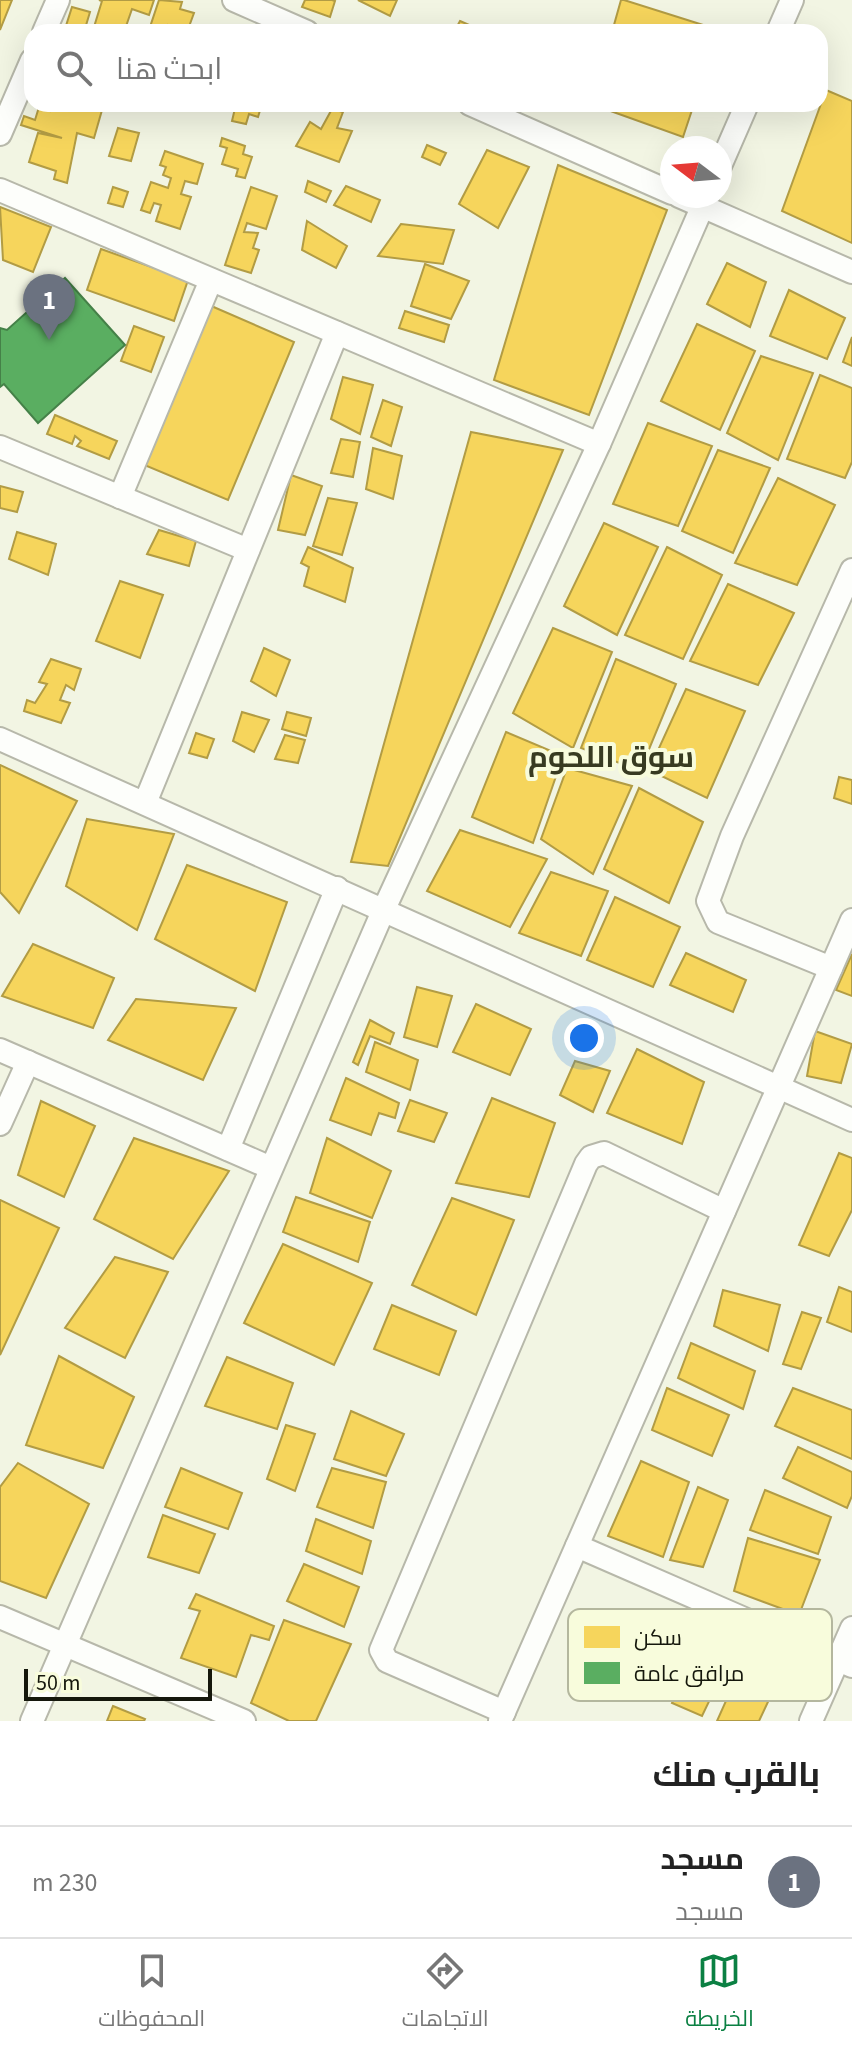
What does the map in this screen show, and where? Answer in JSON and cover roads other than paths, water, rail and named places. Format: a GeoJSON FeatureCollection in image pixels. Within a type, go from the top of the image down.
{"type":"FeatureCollection","features":[{"type":"Feature","properties":{"kind":"street"},"geometry":{"type":"LineString","coordinates":[[48,24],[58,0]]}},
{"type":"Feature","properties":{"kind":"street"},"geometry":{"type":"LineString","coordinates":[[234,0],[289,24]]}},
{"type":"Feature","properties":{"kind":"street"},"geometry":{"type":"LineString","coordinates":[[782,24],[792,0]]}},
{"type":"Feature","properties":{"kind":"street"},"geometry":{"type":"LineString","coordinates":[[0,134],[24,78]]}},
{"type":"Feature","properties":{"kind":"street"},"geometry":{"type":"LineString","coordinates":[[488,112],[660,188]]}},
{"type":"Feature","properties":{"kind":"street"},"geometry":{"type":"LineString","coordinates":[[732,138],[744,112]]}},
{"type":"Feature","properties":{"kind":"street"},"geometry":{"type":"LineString","coordinates":[[0,190],[599,444]]}},
{"type":"Feature","properties":{"kind":"street"},"geometry":{"type":"LineString","coordinates":[[32,1721],[384,909],[599,444],[702,208]]}},
{"type":"Feature","properties":{"kind":"street"},"geometry":{"type":"LineString","coordinates":[[719,208],[852,272]]}},
{"type":"Feature","properties":{"kind":"street"},"geometry":{"type":"LineString","coordinates":[[120,497],[211,280]]}},
{"type":"Feature","properties":{"kind":"street"},"geometry":{"type":"LineString","coordinates":[[145,803],[337,333]]}},
{"type":"Feature","properties":{"kind":"street"},"geometry":{"type":"LineString","coordinates":[[0,447],[248,550]]}},
{"type":"Feature","properties":{"kind":"street"},"geometry":{"type":"LineString","coordinates":[[831,968],[718,922],[708,901],[732,836],[852,570]]}},
{"type":"Feature","properties":{"kind":"street"},"geometry":{"type":"LineString","coordinates":[[0,739],[852,1120]]}},
{"type":"Feature","properties":{"kind":"street"},"geometry":{"type":"LineString","coordinates":[[228,1149],[337,888]]}},
{"type":"Feature","properties":{"kind":"street"},"geometry":{"type":"LineString","coordinates":[[724,1211],[604,1153],[591,1157],[381,1650],[387,1661],[502,1717],[852,920]]}},
{"type":"Feature","properties":{"kind":"street"},"geometry":{"type":"LineString","coordinates":[[0,1050],[271,1168]]}},
{"type":"Feature","properties":{"kind":"street"},"geometry":{"type":"LineString","coordinates":[[0,1124],[6,1092],[28,1062]]}},
{"type":"Feature","properties":{"kind":"street"},"geometry":{"type":"LineString","coordinates":[[577,1546],[721,1609]]}},
{"type":"Feature","properties":{"kind":"street"},"geometry":{"type":"LineString","coordinates":[[0,1617],[244,1721]]}},
{"type":"Feature","properties":{"kind":"street"},"geometry":{"type":"LineString","coordinates":[[832,1685],[845,1663],[852,1628]]}},
{"type":"Feature","properties":{"kind":"street"},"geometry":{"type":"LineString","coordinates":[[811,1721],[823,1701]]}},
{"type":"Feature","properties":{"kind":"place","name":"مسجد"},"geometry":{"type":"Point","coordinates":[49,340]}},
{"type":"Feature","properties":{"kind":"district","name":"سوق اللحوم"},"geometry":{"type":"Point","coordinates":[611,757]}}]}
